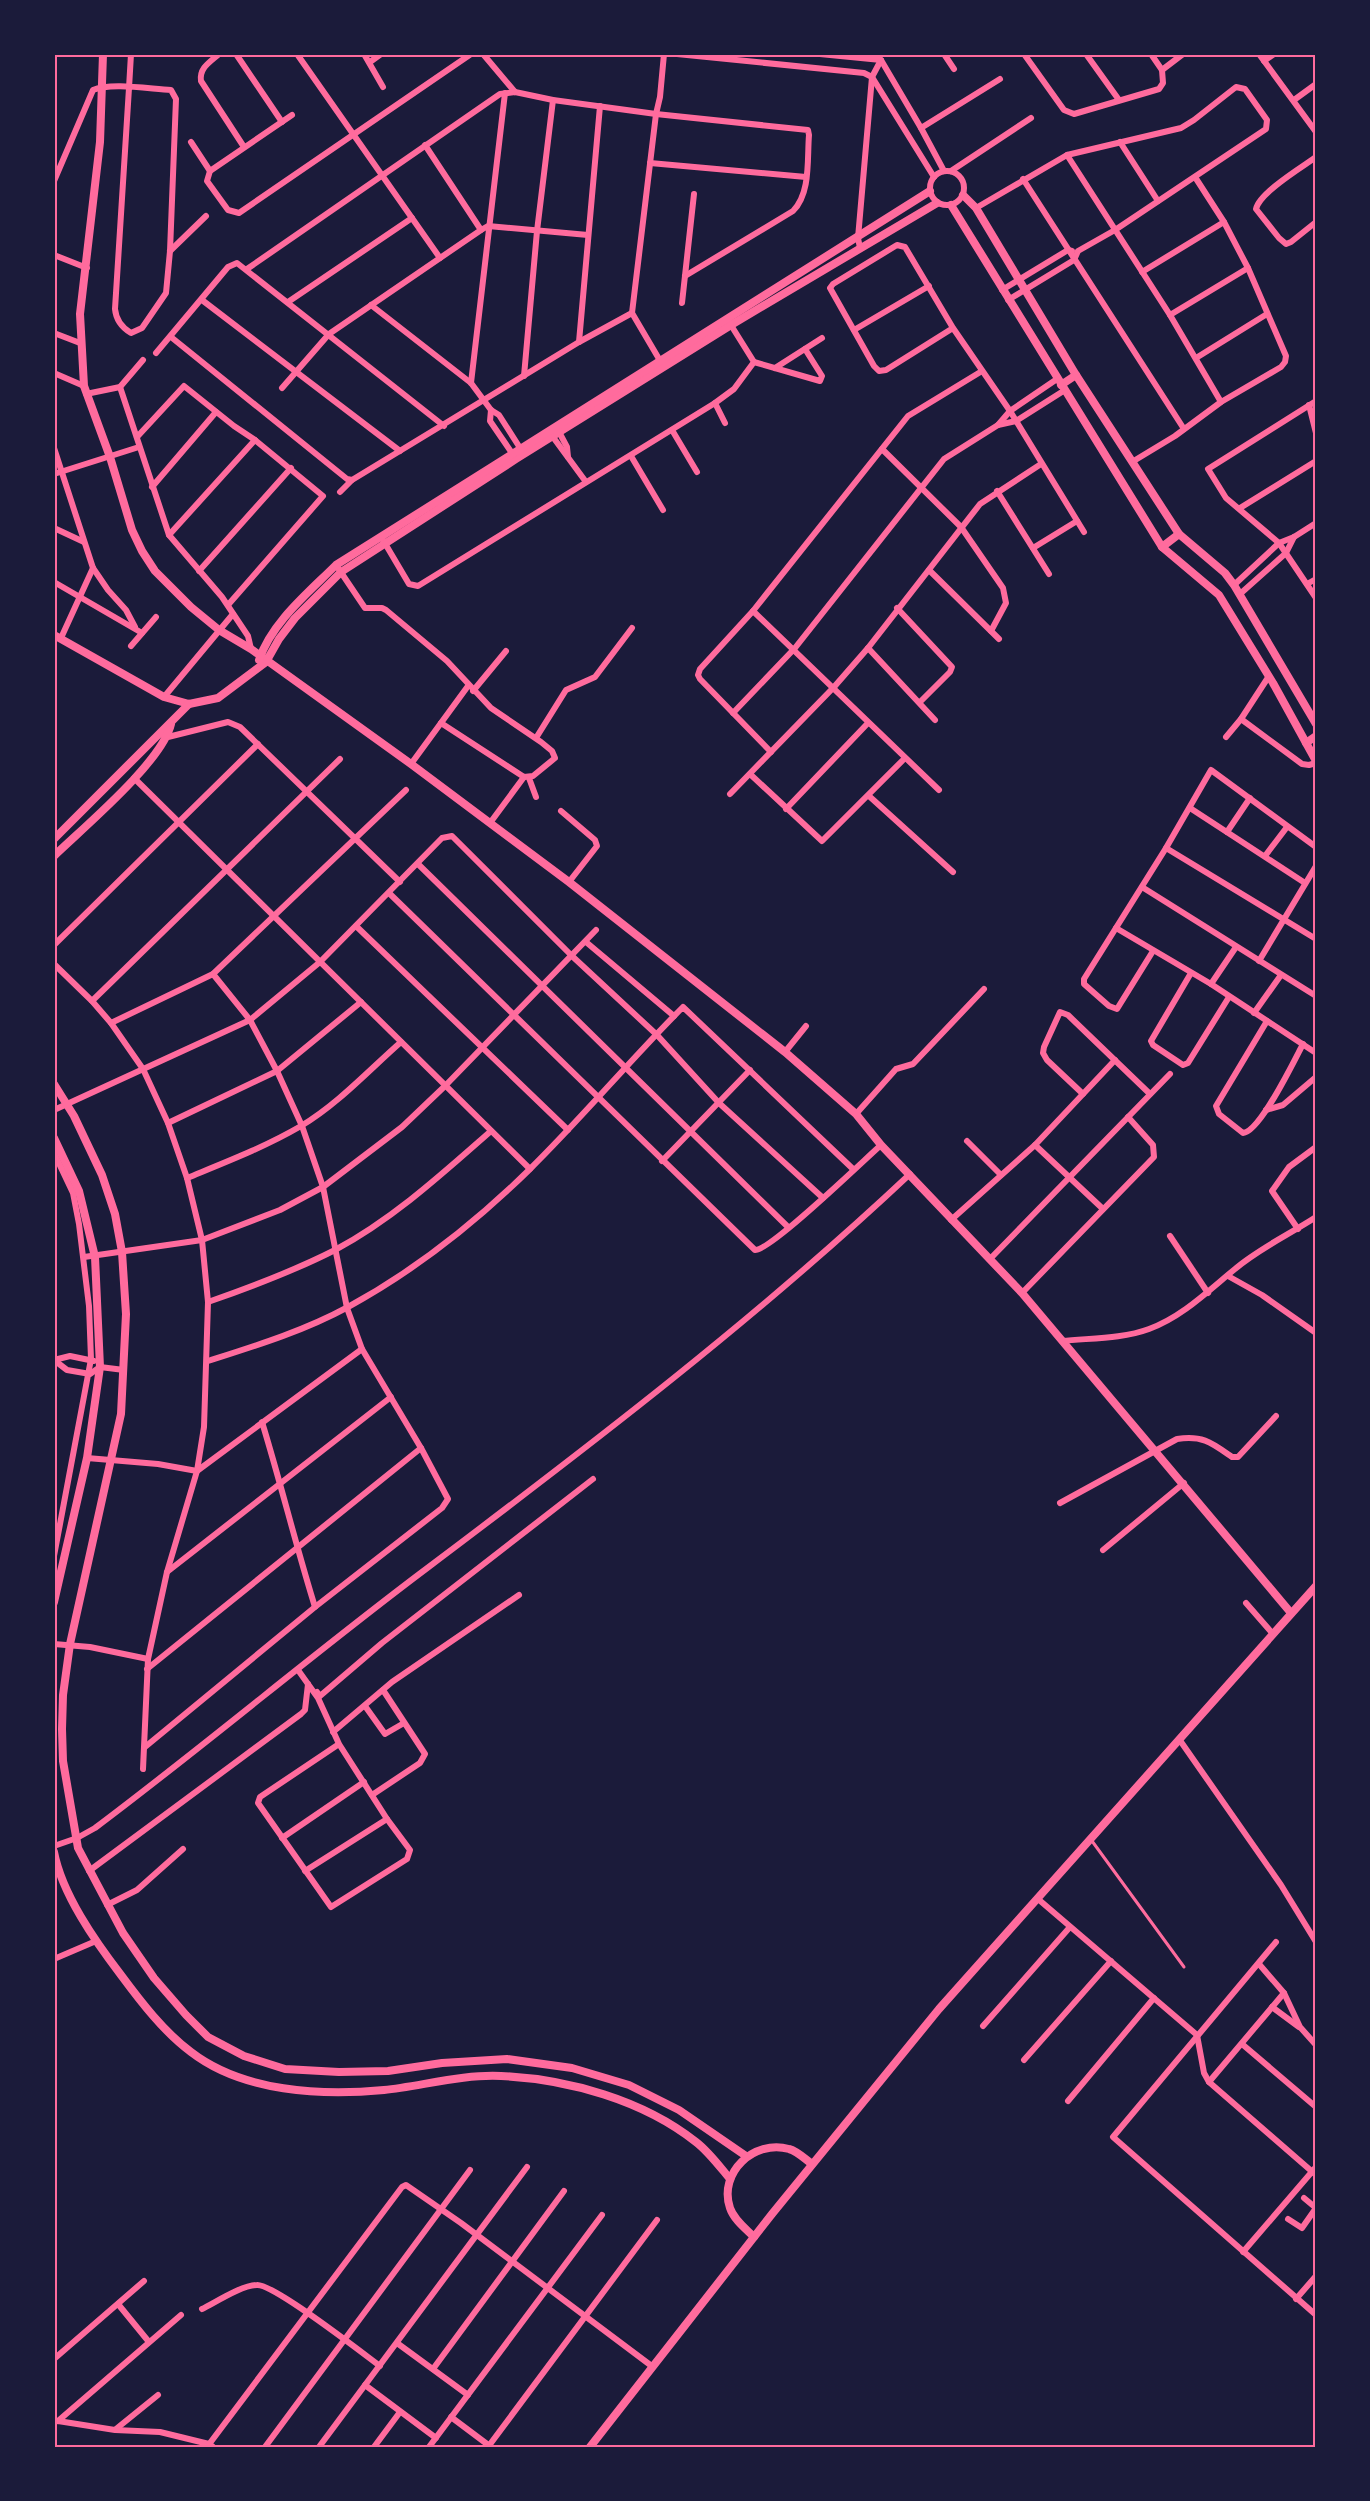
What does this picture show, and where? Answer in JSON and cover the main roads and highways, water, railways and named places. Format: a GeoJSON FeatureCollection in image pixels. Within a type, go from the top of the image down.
{"type":"FeatureCollection","features":[{"type":"Feature","properties":{"kind":"main road"},"geometry":{"type":"LineString","coordinates":[[590,2447],[812,2164],[939,2009],[1316,1586]]}}]}
